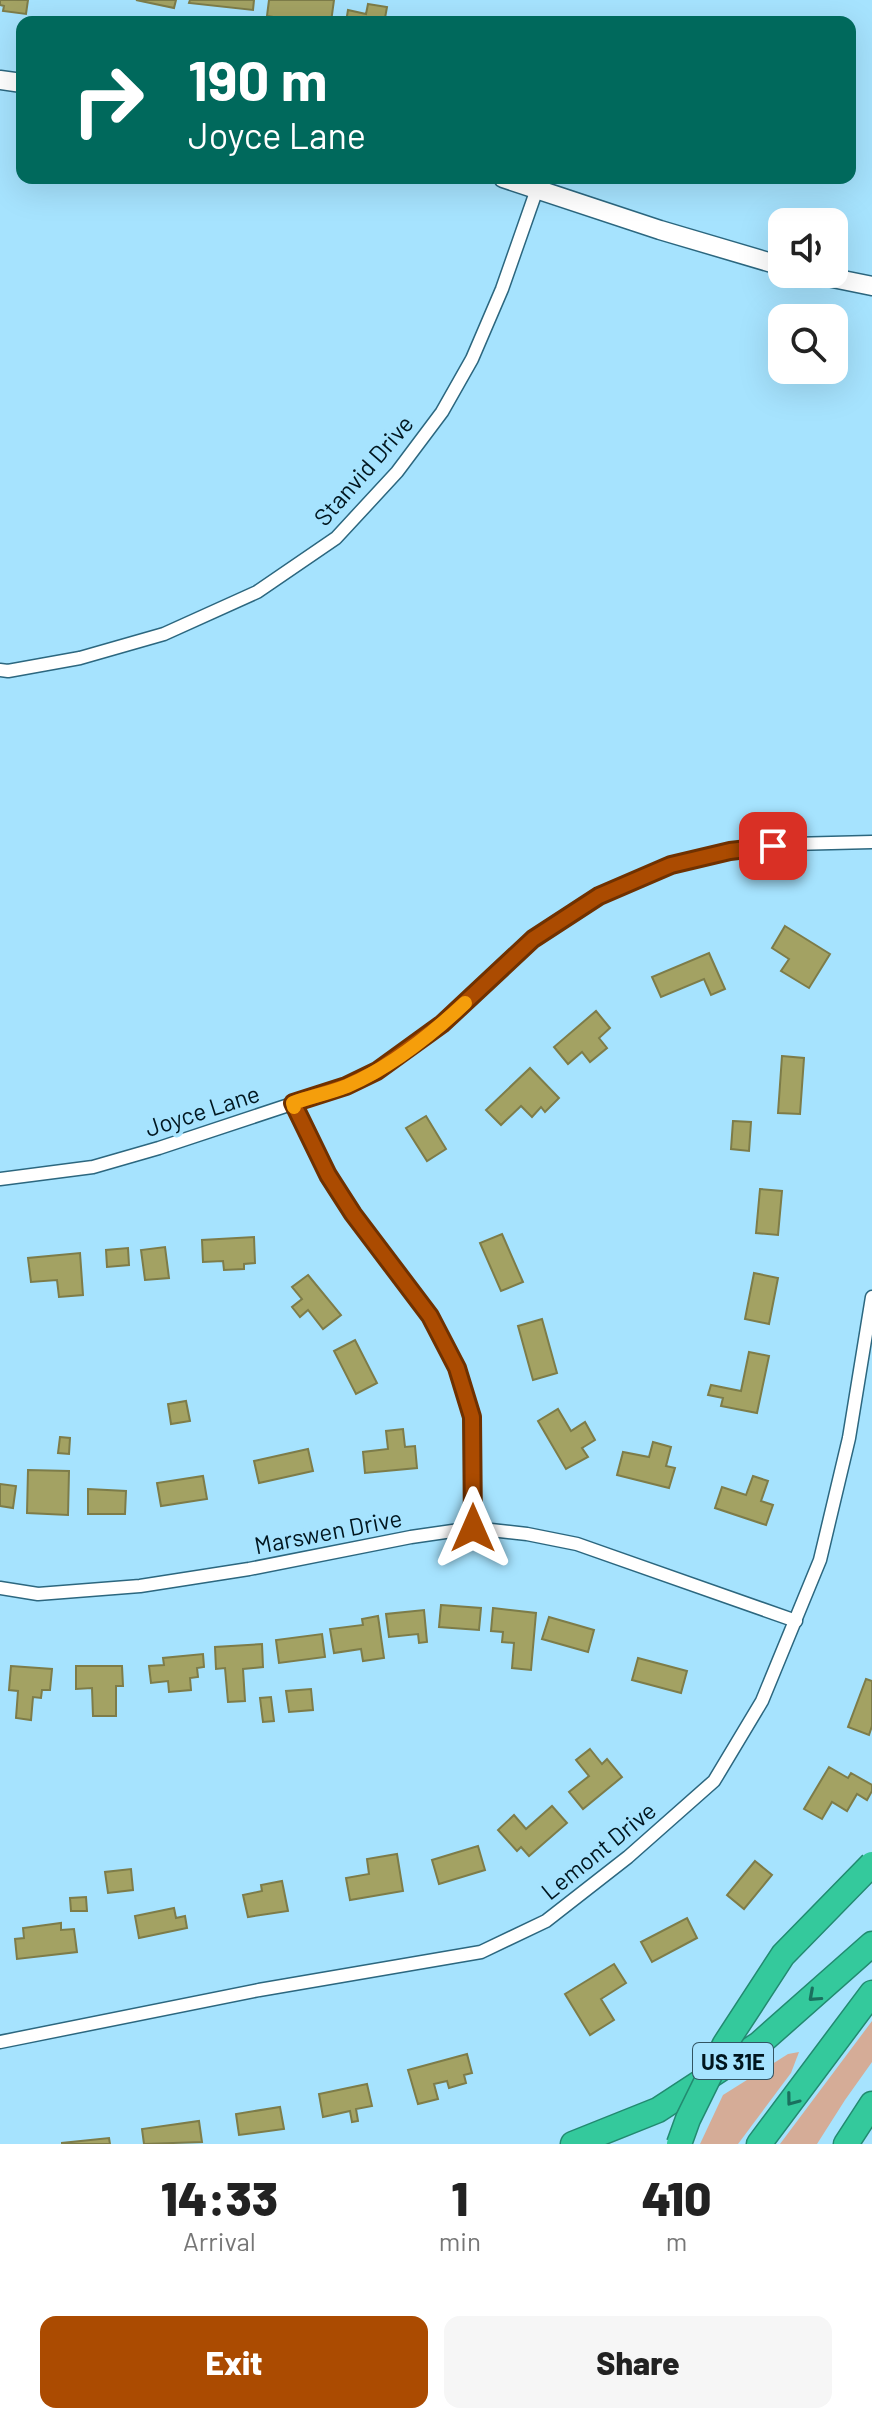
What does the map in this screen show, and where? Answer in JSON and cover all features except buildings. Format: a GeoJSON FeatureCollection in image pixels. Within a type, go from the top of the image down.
{"type":"FeatureCollection","features":[{"type":"Feature","properties":{"kind":"highway"},"geometry":{"type":"LineString","coordinates":[[679,2144],[725,2044],[783,1955],[872,1864]]}},
{"type":"Feature","properties":{"kind":"highway","name":"US 31E"},"geometry":{"type":"LineString","coordinates":[[573,2144],[658,2110],[759,2044],[872,1944]]}},
{"type":"Feature","properties":{"kind":"highway"},"geometry":{"type":"LineString","coordinates":[[759,2144],[872,1993]]}},
{"type":"Feature","properties":{"kind":"highway"},"geometry":{"type":"LineString","coordinates":[[846,2144],[872,2104]]}},
{"type":"Feature","properties":{"kind":"main road"},"geometry":{"type":"LineString","coordinates":[[522,184],[768,263]]}},
{"type":"Feature","properties":{"kind":"main road"},"geometry":{"type":"LineString","coordinates":[[848,281],[872,286]]}},
{"type":"Feature","properties":{"kind":"street","name":"Stanvid Drive"},"geometry":{"type":"LineString","coordinates":[[0,670],[80,658],[164,634],[257,592],[336,538],[397,472],[442,412],[465,372],[502,289],[537,189]]}},
{"type":"Feature","properties":{"kind":"street","name":"Joyce Lane"},"geometry":{"type":"LineString","coordinates":[[0,1179],[93,1167],[346,1086],[377,1071],[442,1024],[533,939],[599,896],[671,865],[730,851],[791,844],[872,842]]}},
{"type":"Feature","properties":{"kind":"street"},"geometry":{"type":"LineString","coordinates":[[293,1103],[328,1175],[353,1214],[430,1316],[457,1368],[472,1417],[473,1528]]}},
{"type":"Feature","properties":{"kind":"street","name":"Lemont Drive"},"geometry":{"type":"LineString","coordinates":[[0,2042],[259,1990],[481,1952],[546,1921],[628,1857],[714,1781],[762,1701],[820,1560],[849,1438],[872,1297]]}},
{"type":"Feature","properties":{"kind":"street","name":"Marswen Drive"},"geometry":{"type":"LineString","coordinates":[[0,1588],[38,1594],[140,1586],[473,1528],[577,1544],[796,1621]]}},
{"type":"Feature","properties":{"kind":"shaded area"},"geometry":{"type":"Polygon","coordinates":[[[872,2021],[872,2062],[817,2144],[780,2144],[872,2021]]]}},
{"type":"Feature","properties":{"kind":"shaded area"},"geometry":{"type":"Polygon","coordinates":[[[799,2052],[791,2073],[738,2144],[700,2144],[723,2095],[788,2054],[799,2052]]]}},
{"type":"Feature","properties":{"kind":"slow traffic"},"geometry":{"type":"LineString","coordinates":[[294,1107],[293,1103],[346,1086],[377,1071],[442,1024],[465,1003]]}},
{"type":"Feature","properties":{"kind":"route"},"geometry":{"type":"LineString","coordinates":[[473,1528],[472,1417],[457,1368],[430,1316],[353,1214],[328,1175],[293,1103],[346,1086],[377,1071],[442,1024],[533,939],[599,896],[671,865],[730,851],[773,846]]}}]}
